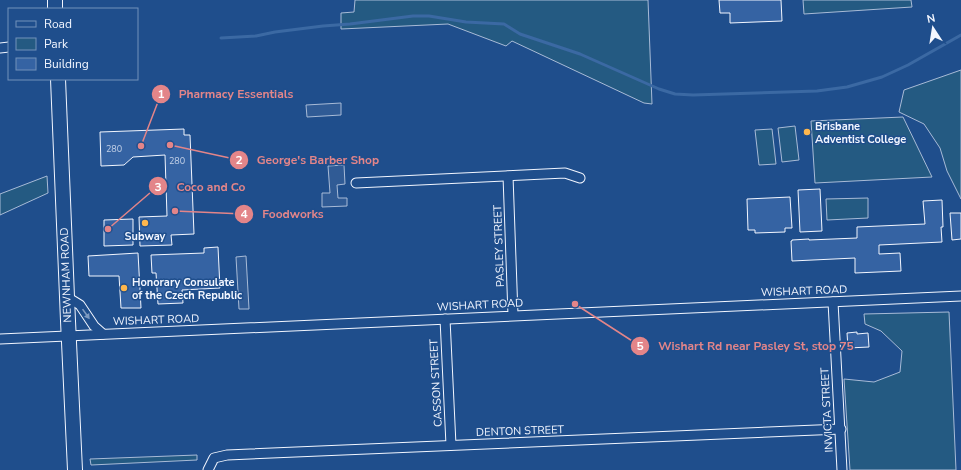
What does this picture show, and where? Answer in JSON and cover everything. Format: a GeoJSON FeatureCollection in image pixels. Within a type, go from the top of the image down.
{"type":"FeatureCollection","features":[{"type":"Feature","properties":{"kind":"main road","name":"NEWNHAM ROAD"},"geometry":{"type":"LineString","coordinates":[[58,80],[75,470]]}},
{"type":"Feature","properties":{"kind":"street"},"geometry":{"type":"LineString","coordinates":[[356,183],[565,173],[580,178]]}},
{"type":"Feature","properties":{"kind":"street","name":"PASLEY STREET"},"geometry":{"type":"LineString","coordinates":[[508,176],[513,315]]}},
{"type":"Feature","properties":{"kind":"street","name":"WISHART ROAD"},"geometry":{"type":"LineString","coordinates":[[0,339],[961,296]]}},
{"type":"Feature","properties":{"kind":"street"},"geometry":{"type":"LineString","coordinates":[[67,297],[80,305],[94,326],[103,334]]}},
{"type":"Feature","properties":{"kind":"street","name":"INVICTA STREET"},"geometry":{"type":"LineString","coordinates":[[833,302],[842,470]]}},
{"type":"Feature","properties":{"kind":"street","name":"CASSON STREET"},"geometry":{"type":"LineString","coordinates":[[444,319],[451,445]]}},
{"type":"Feature","properties":{"kind":"street","name":"DENTON STREET"},"geometry":{"type":"LineString","coordinates":[[208,470],[214,458],[227,455],[841,429]]}},
{"type":"Feature","properties":{"kind":"green space"},"geometry":{"type":"Polygon","coordinates":[[[355,0],[648,0],[652,104],[644,103],[512,41],[506,46],[448,24],[341,29],[341,13],[354,12],[355,0]]]}},
{"type":"Feature","properties":{"kind":"green space"},"geometry":{"type":"Polygon","coordinates":[[[803,0],[911,0],[912,7],[804,14],[803,0]]]}},
{"type":"Feature","properties":{"kind":"green space"},"geometry":{"type":"Polygon","coordinates":[[[961,70],[961,199],[947,171],[940,148],[924,124],[899,112],[904,90],[961,70]]]}},
{"type":"Feature","properties":{"kind":"green space"},"geometry":{"type":"Polygon","coordinates":[[[903,117],[932,177],[815,183],[811,121],[903,117]]]}},
{"type":"Feature","properties":{"kind":"green space"},"geometry":{"type":"Polygon","coordinates":[[[795,126],[799,160],[782,162],[778,128],[795,126]]]}},
{"type":"Feature","properties":{"kind":"green space"},"geometry":{"type":"Polygon","coordinates":[[[772,129],[776,164],[759,165],[755,130],[772,129]]]}},
{"type":"Feature","properties":{"kind":"green space"},"geometry":{"type":"Polygon","coordinates":[[[47,176],[48,193],[0,215],[0,194],[47,176]]]}},
{"type":"Feature","properties":{"kind":"green space"},"geometry":{"type":"Polygon","coordinates":[[[868,198],[868,218],[827,220],[826,199],[868,198]]]}},
{"type":"Feature","properties":{"kind":"green space"},"geometry":{"type":"Polygon","coordinates":[[[949,312],[956,470],[850,470],[844,379],[874,382],[900,372],[902,351],[881,331],[865,324],[864,314],[949,312]]]}},
{"type":"Feature","properties":{"kind":"green space"},"geometry":{"type":"Polygon","coordinates":[[[197,455],[197,460],[91,465],[90,459],[197,455]]]}},
{"type":"Feature","properties":{"kind":"shaded area"},"geometry":{"type":"Polygon","coordinates":[[[341,103],[341,115],[307,117],[306,105],[341,103]]]}},
{"type":"Feature","properties":{"kind":"shaded area"},"geometry":{"type":"Polygon","coordinates":[[[344,165],[345,184],[337,185],[338,198],[347,198],[347,206],[322,207],[322,193],[330,193],[328,166],[344,165]]]}},
{"type":"Feature","properties":{"kind":"shaded area"},"geometry":{"type":"Polygon","coordinates":[[[246,256],[249,309],[239,309],[236,257],[246,256]]]}},
{"type":"Feature","properties":{"kind":"building"},"geometry":{"type":"Polygon","coordinates":[[[719,0],[781,0],[782,21],[730,23],[730,13],[720,13],[719,0]]]}},
{"type":"Feature","properties":{"kind":"building"},"geometry":{"type":"Polygon","coordinates":[[[184,129],[184,135],[190,135],[194,234],[171,235],[172,245],[140,246],[139,217],[167,216],[165,155],[133,157],[124,165],[101,166],[100,132],[184,129]]]}},
{"type":"Feature","properties":{"kind":"building"},"geometry":{"type":"Polygon","coordinates":[[[820,189],[822,231],[800,232],[798,190],[820,189]]]}},
{"type":"Feature","properties":{"kind":"building"},"geometry":{"type":"Polygon","coordinates":[[[790,197],[792,228],[785,228],[785,232],[755,233],[755,230],[748,230],[747,199],[790,197]]]}},
{"type":"Feature","properties":{"kind":"building"},"geometry":{"type":"Polygon","coordinates":[[[942,200],[942,242],[879,245],[879,254],[900,253],[901,271],[855,273],[855,258],[792,261],[792,240],[857,238],[857,227],[925,224],[923,201],[942,200]]]}},
{"type":"Feature","properties":{"kind":"building"},"geometry":{"type":"Polygon","coordinates":[[[950,213],[961,213],[961,239],[952,240],[950,213]]]}},
{"type":"Feature","properties":{"kind":"building"},"geometry":{"type":"Polygon","coordinates":[[[133,219],[133,245],[104,246],[104,220],[133,219]]]}},
{"type":"Feature","properties":{"kind":"building"},"geometry":{"type":"Polygon","coordinates":[[[218,247],[220,288],[182,290],[183,303],[158,304],[156,273],[152,273],[151,255],[204,253],[204,248],[218,247]]]}},
{"type":"Feature","properties":{"kind":"building"},"geometry":{"type":"Polygon","coordinates":[[[138,253],[141,308],[121,308],[119,276],[89,276],[88,256],[138,253]]]}},
{"type":"Feature","properties":{"kind":"building"},"geometry":{"type":"Polygon","coordinates":[[[857,332],[857,334],[868,333],[869,347],[848,348],[847,333],[857,332]]]}},
{"type":"Feature","properties":{"kind":"waterway"},"geometry":{"type":"LineString","coordinates":[[221,38],[256,36],[275,32],[413,16],[429,16],[466,22],[504,24],[520,34],[580,54],[659,89],[675,94],[693,95],[817,91],[847,87],[882,77],[908,65],[961,35]]}},
{"type":"Feature","properties":{"kind":"place","name":"Brisbane Adventist College"},"geometry":{"type":"Point","coordinates":[807,132]}},
{"type":"Feature","properties":{"kind":"place","name":"George's Barber Shop"},"geometry":{"type":"Point","coordinates":[170,145]}},
{"type":"Feature","properties":{"kind":"place","name":"Pharmacy Essentials"},"geometry":{"type":"Point","coordinates":[141,146]}},
{"type":"Feature","properties":{"kind":"place","name":"Foodworks"},"geometry":{"type":"Point","coordinates":[175,211]}},
{"type":"Feature","properties":{"kind":"place","name":"Subway"},"geometry":{"type":"Point","coordinates":[145,223]}},
{"type":"Feature","properties":{"kind":"place","name":"Coco and Co"},"geometry":{"type":"Point","coordinates":[108,229]}},
{"type":"Feature","properties":{"kind":"place","name":"Honorary Consulate of the Czech Republic"},"geometry":{"type":"Point","coordinates":[124,288]}},
{"type":"Feature","properties":{"kind":"place","name":"Wishart Rd near Pasley St, stop 75"},"geometry":{"type":"Point","coordinates":[575,304]}}]}
